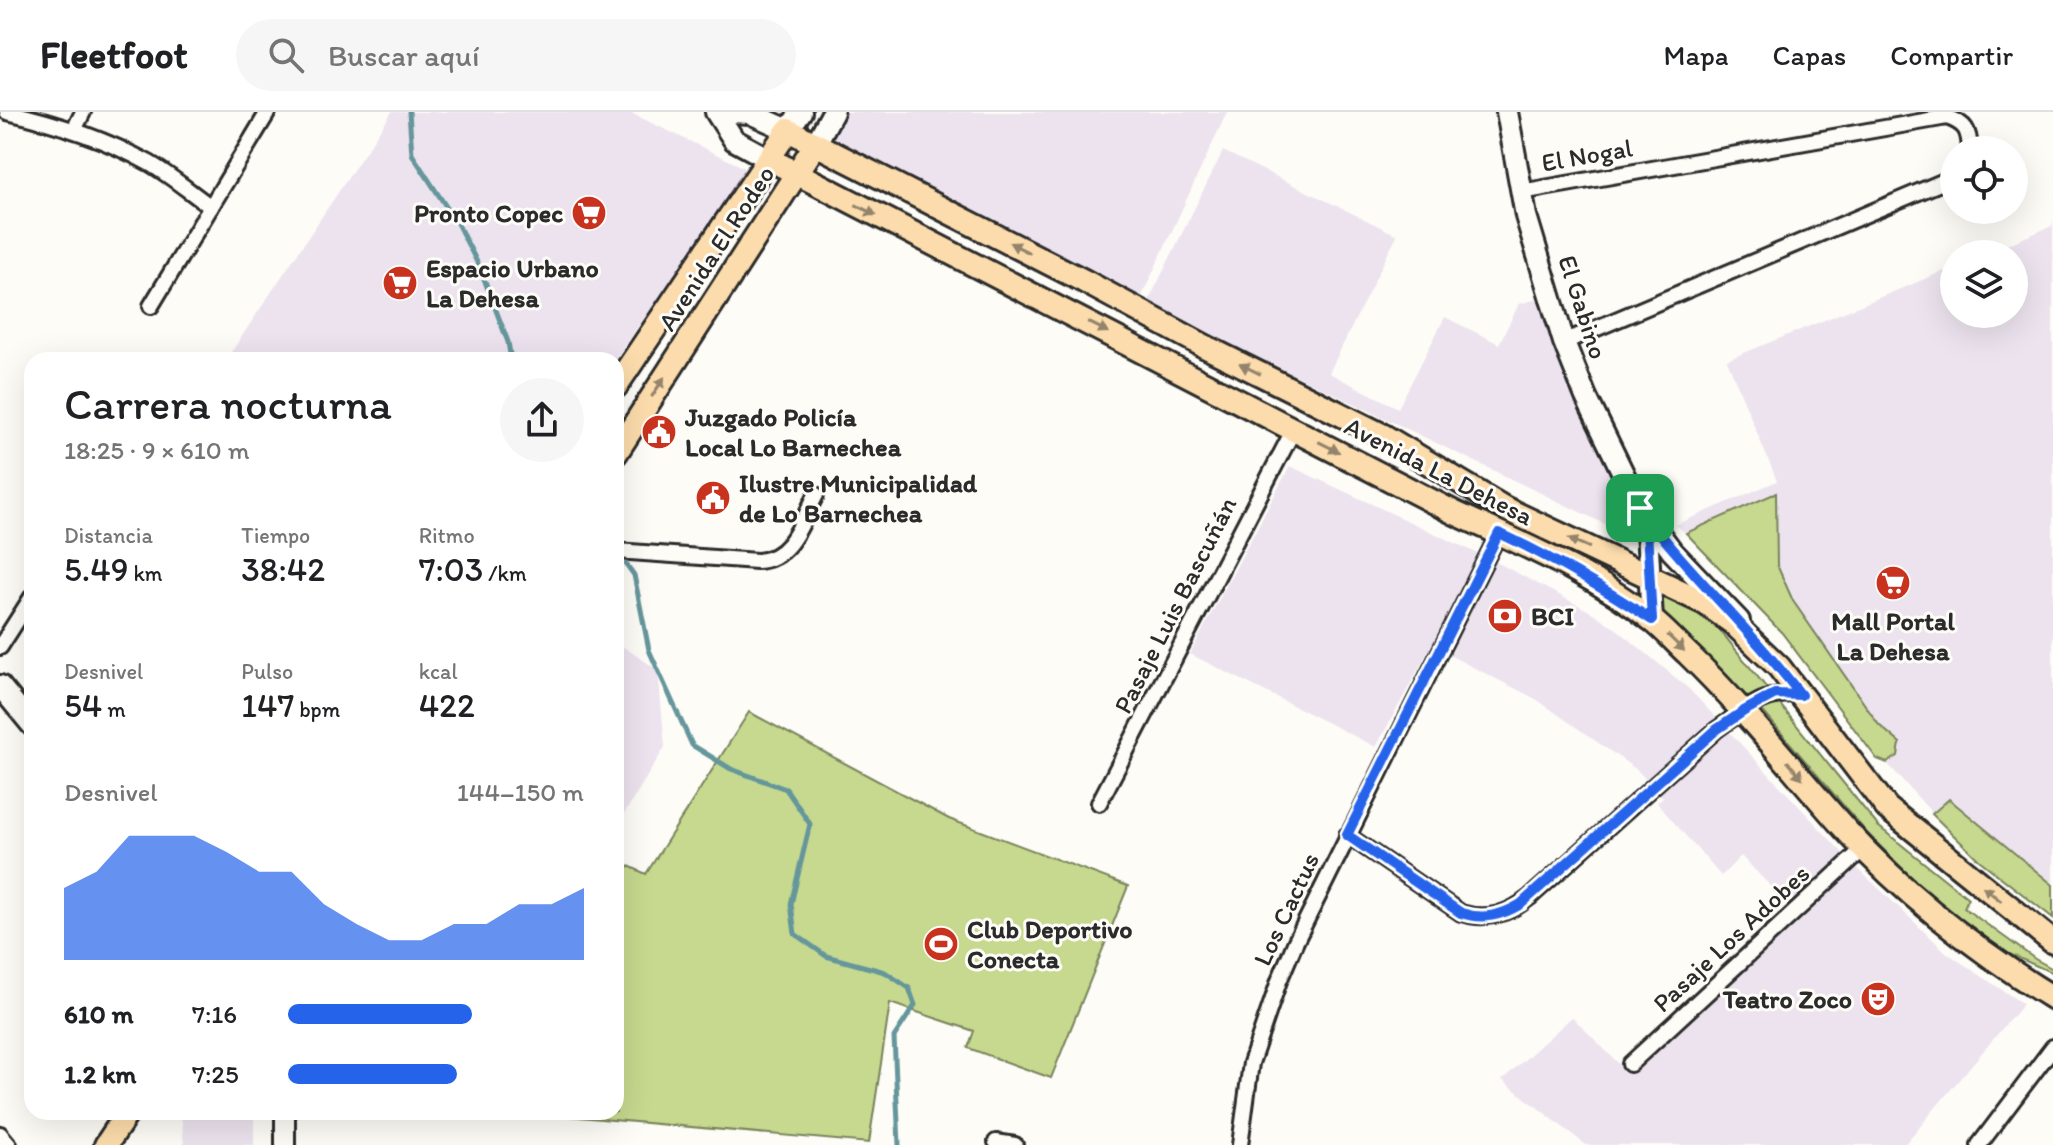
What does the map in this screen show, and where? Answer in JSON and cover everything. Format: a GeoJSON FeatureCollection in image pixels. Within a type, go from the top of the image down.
{"type":"FeatureCollection","features":[{"type":"Feature","properties":{"kind":"main road","name":"Avenida La Dehesa"},"geometry":{"type":"LineString","coordinates":[[716,112],[734,140],[797,174],[1540,552],[1601,586],[1652,620],[1744,711],[1864,848],[1958,933],[2053,998]]}},
{"type":"Feature","properties":{"kind":"main road","name":"Avenida La Dehesa"},"geometry":{"type":"LineString","coordinates":[[731,112],[750,113],[788,130],[1382,435],[1504,508],[1705,603],[1768,654],[1887,808],[2053,942]]}},
{"type":"Feature","properties":{"kind":"main road","name":"Avenida El Rodeo"},"geometry":{"type":"LineString","coordinates":[[624,374],[801,112]]}},
{"type":"Feature","properties":{"kind":"main road","name":"Avenida El Rodeo"},"geometry":{"type":"LineString","coordinates":[[624,441],[797,174],[833,112]]}},
{"type":"Feature","properties":{"kind":"main road","name":"El Gabino"},"geometry":{"type":"LineString","coordinates":[[1507,112],[1521,192],[1564,342],[1586,397],[1640,508],[1647,530],[1652,620]]}},
{"type":"Feature","properties":{"kind":"main road"},"geometry":{"type":"LineString","coordinates":[[680,291],[695,289],[704,294],[703,319]]}},
{"type":"Feature","properties":{"kind":"main road","name":"El Gabino"},"geometry":{"type":"LineString","coordinates":[[1640,508],[1672,551],[1768,654]]}},
{"type":"Feature","properties":{"kind":"main road"},"geometry":{"type":"LineString","coordinates":[[0,686],[24,715]]}},
{"type":"Feature","properties":{"kind":"main road"},"geometry":{"type":"LineString","coordinates":[[106,1145],[123,1120]]}},
{"type":"Feature","properties":{"kind":"street"},"geometry":{"type":"LineString","coordinates":[[7,112],[74,130],[151,165],[211,207]]}},
{"type":"Feature","properties":{"kind":"street"},"geometry":{"type":"LineString","coordinates":[[74,130],[83,112]]}},
{"type":"Feature","properties":{"kind":"street"},"geometry":{"type":"LineString","coordinates":[[151,306],[268,112]]}},
{"type":"Feature","properties":{"kind":"street","name":"El Nogal"},"geometry":{"type":"LineString","coordinates":[[1521,192],[1947,117],[1966,126],[1969,136]]}},
{"type":"Feature","properties":{"kind":"street"},"geometry":{"type":"LineString","coordinates":[[1564,342],[1940,183]]}},
{"type":"Feature","properties":{"kind":"street","name":"Pasaje Luis Bascuñán"},"geometry":{"type":"LineString","coordinates":[[1099,803],[1294,429]]}},
{"type":"Feature","properties":{"kind":"street"},"geometry":{"type":"LineString","coordinates":[[624,551],[757,561],[773,559],[790,545],[816,495]]}},
{"type":"Feature","properties":{"kind":"street","name":"Los Cactus"},"geometry":{"type":"LineString","coordinates":[[1240,1145],[1251,1063],[1296,941],[1499,533]]}},
{"type":"Feature","properties":{"kind":"street"},"geometry":{"type":"LineString","coordinates":[[0,647],[24,610]]}},
{"type":"Feature","properties":{"kind":"street"},"geometry":{"type":"LineString","coordinates":[[1347,835],[1461,913],[1477,918],[1500,914],[1530,897],[1716,730],[1775,694],[1801,695]]}},
{"type":"Feature","properties":{"kind":"street","name":"Pasaje Los Adobes"},"geometry":{"type":"LineString","coordinates":[[1630,1064],[1864,848]]}},
{"type":"Feature","properties":{"kind":"street"},"geometry":{"type":"LineString","coordinates":[[1979,1145],[2053,1047]]}},
{"type":"Feature","properties":{"kind":"street"},"geometry":{"type":"LineString","coordinates":[[285,1120],[285,1145]]}},
{"type":"Feature","properties":{"kind":"street"},"geometry":{"type":"LineString","coordinates":[[0,1134],[9,1145]]}},
{"type":"Feature","properties":{"kind":"street"},"geometry":{"type":"LineString","coordinates":[[996,1142],[1015,1145]]}},
{"type":"Feature","properties":{"kind":"shaded area"},"geometry":{"type":"Polygon","coordinates":[[[392,112],[629,112],[747,169],[621,352],[231,352],[392,112]]]}},
{"type":"Feature","properties":{"kind":"shaded area"},"geometry":{"type":"Polygon","coordinates":[[[829,112],[1227,112],[1140,300],[809,139],[829,112]]]}},
{"type":"Feature","properties":{"kind":"shaded area"},"geometry":{"type":"Polygon","coordinates":[[[1223,151],[1397,235],[1329,373],[1398,408],[1445,317],[1499,344],[1519,304],[1538,299],[1569,388],[1641,522],[1629,541],[1607,525],[1147,304],[1223,151]]]}},
{"type":"Feature","properties":{"kind":"shaded area","name":"Mall Portal La Dehesa"},"geometry":{"type":"Polygon","coordinates":[[[2053,219],[2053,918],[1979,860],[1950,833],[1887,763],[1877,759],[1782,633],[1675,525],[1777,481],[1727,360],[1940,273],[1940,328],[2028,328],[2028,240],[2018,240],[2052,226],[2053,219]]]}},
{"type":"Feature","properties":{"kind":"shaded area"},"geometry":{"type":"Polygon","coordinates":[[[1290,466],[1500,564],[1593,613],[1618,630],[1689,689],[1854,865],[1947,953],[2023,1004],[1904,1145],[1586,1145],[1502,1080],[1572,1017],[1629,1074],[1799,915],[1741,856],[1721,876],[1657,803],[1663,797],[1637,770],[1536,699],[1431,646],[1376,747],[1190,654],[1290,466]]]}},
{"type":"Feature","properties":{"kind":"shaded area"},"geometry":{"type":"Polygon","coordinates":[[[624,647],[658,670],[665,747],[624,814],[624,647]]]}},
{"type":"Feature","properties":{"kind":"shaded area"},"geometry":{"type":"Polygon","coordinates":[[[182,1120],[254,1120],[254,1145],[184,1145],[182,1120]]]}},
{"type":"Feature","properties":{"kind":"green space"},"geometry":{"type":"Polygon","coordinates":[[[1776,493],[1777,565],[1793,601],[1879,725],[1900,743],[1898,756],[1887,763],[1877,759],[1782,633],[1686,533],[1776,493]]]}},
{"type":"Feature","properties":{"kind":"green space"},"geometry":{"type":"Polygon","coordinates":[[[1653,588],[1707,614],[1878,826],[1968,898],[1964,908],[2053,969],[2053,973],[1998,949],[1924,890],[1867,833],[1760,708],[1658,618],[1653,588]]]}},
{"type":"Feature","properties":{"kind":"green space","name":"Club Deportivo Conecta"},"geometry":{"type":"Polygon","coordinates":[[[749,712],[949,819],[1128,886],[1051,1078],[968,1048],[974,1031],[890,1003],[869,1143],[613,1120],[624,1120],[624,864],[646,874],[749,712]]]}},
{"type":"Feature","properties":{"kind":"green space"},"geometry":{"type":"Polygon","coordinates":[[[1949,799],[2053,885],[2053,918],[1979,860],[1932,814],[1949,799]]]}},
{"type":"Feature","properties":{"kind":"waterway"},"geometry":{"type":"LineString","coordinates":[[409,112],[412,154],[458,225],[480,268],[510,352]]}},
{"type":"Feature","properties":{"kind":"waterway"},"geometry":{"type":"LineString","coordinates":[[626,564],[634,575],[649,650],[692,745],[731,769],[786,789],[810,824],[791,904],[795,934],[826,956],[885,972],[909,988],[915,1005],[894,1037],[899,1145]]}},
{"type":"Feature","properties":{"kind":"place","name":"Pronto Copec"},"geometry":{"type":"Point","coordinates":[589,213]}},
{"type":"Feature","properties":{"kind":"place","name":"Espacio Urbano La Dehesa"},"geometry":{"type":"Point","coordinates":[400,283]}},
{"type":"Feature","properties":{"kind":"place","name":"Juzgado Policía Local Lo Barnechea"},"geometry":{"type":"Point","coordinates":[659,432]}},
{"type":"Feature","properties":{"kind":"place","name":"Ilustre Municipalidad de Lo Barnechea"},"geometry":{"type":"Point","coordinates":[713,498]}},
{"type":"Feature","properties":{"kind":"place","name":"Mall Portal La Dehesa"},"geometry":{"type":"Point","coordinates":[1893,583]}},
{"type":"Feature","properties":{"kind":"place","name":"BCI"},"geometry":{"type":"Point","coordinates":[1505,616]}},
{"type":"Feature","properties":{"kind":"place","name":"Club Deportivo Conecta"},"geometry":{"type":"Point","coordinates":[941,944]}},
{"type":"Feature","properties":{"kind":"place","name":"Teatro Zoco"},"geometry":{"type":"Point","coordinates":[1878,999]}},
{"type":"Feature","properties":{"kind":"route"},"geometry":{"type":"LineString","coordinates":[[1640,508],[1672,551],[1715,594],[1801,695],[1775,694],[1716,730],[1521,904],[1488,917],[1477,918],[1461,913],[1347,835],[1499,533],[1601,586],[1652,620],[1649,548],[1640,508]]}}]}
